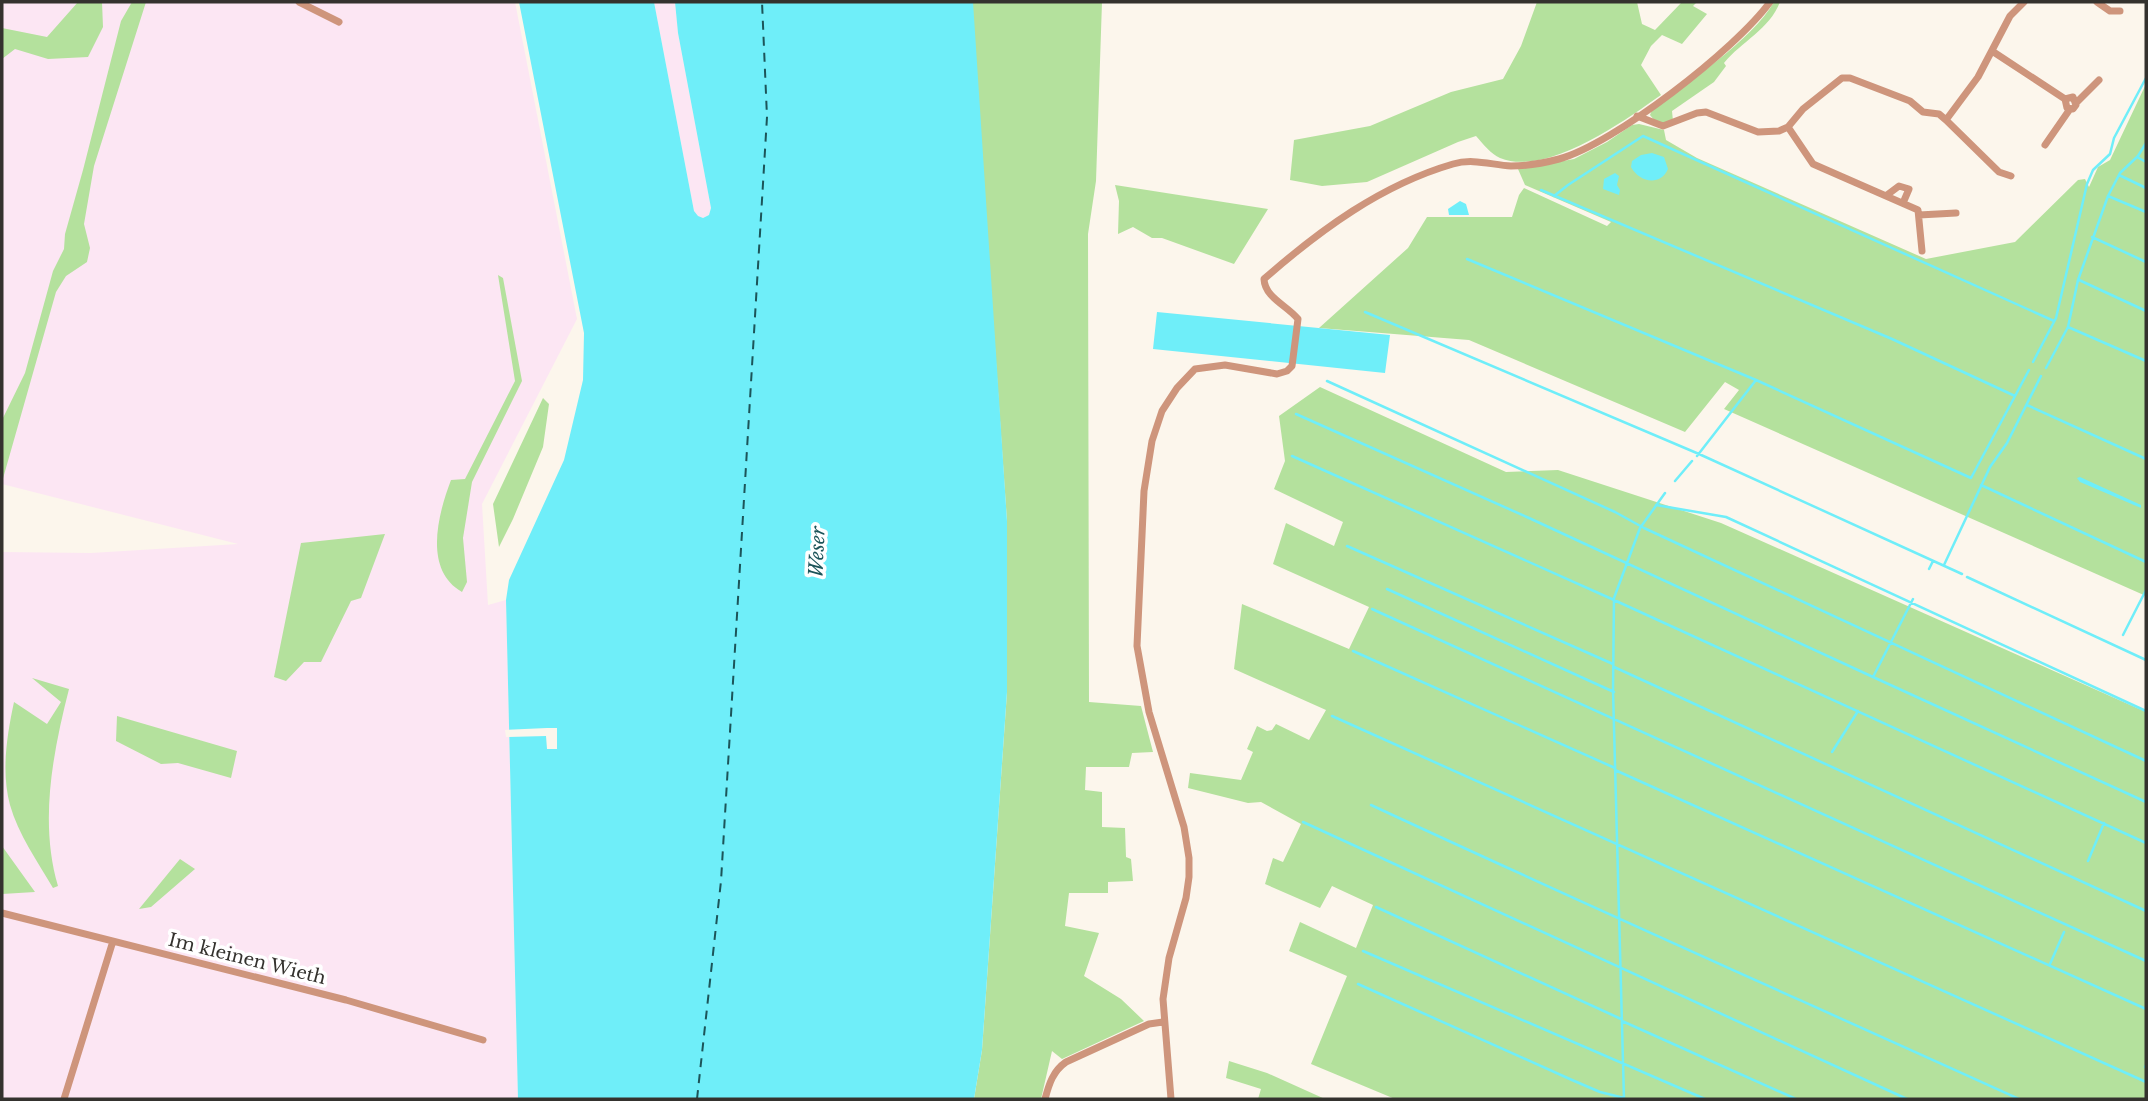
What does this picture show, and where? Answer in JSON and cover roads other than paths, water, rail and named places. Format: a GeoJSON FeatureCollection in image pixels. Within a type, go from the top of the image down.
{"type":"FeatureCollection","features":[{"type":"Feature","properties":{"kind":"street"},"geometry":{"type":"LineString","coordinates":[[299,2],[339,22]]}},
{"type":"Feature","properties":{"kind":"street"},"geometry":{"type":"LineString","coordinates":[[1171,1099],[1163,1022],[1167,969],[1186,898],[1189,858],[1184,827],[1149,712],[1137,646],[1144,491],[1152,441],[1162,411],[1177,388],[1195,369],[1225,365],[1277,374],[1292,366],[1297,319],[1270,294],[1264,279],[1305,243],[1363,204],[1401,184],[1457,163],[1490,162],[1509,166],[1559,159],[1590,146],[1637,116],[1717,55],[1748,28],[1770,2]]}},
{"type":"Feature","properties":{"kind":"street"},"geometry":{"type":"LineString","coordinates":[[1945,120],[1978,77],[2010,16],[2024,2]]}},
{"type":"Feature","properties":{"kind":"street"},"geometry":{"type":"LineString","coordinates":[[2096,2],[2110,12],[2120,11]]}},
{"type":"Feature","properties":{"kind":"street"},"geometry":{"type":"LineString","coordinates":[[1992,51],[2064,99],[2073,97],[2077,102]]}},
{"type":"Feature","properties":{"kind":"street"},"geometry":{"type":"LineString","coordinates":[[1637,116],[1663,126],[1706,112],[1758,132],[1779,131],[1788,127],[1803,109],[1842,78],[1850,78],[1910,101],[1923,112],[1939,114],[2000,172],[2011,176]]}},
{"type":"Feature","properties":{"kind":"street"},"geometry":{"type":"LineString","coordinates":[[2045,145],[2070,109],[2075,107],[2099,80]]}},
{"type":"Feature","properties":{"kind":"street"},"geometry":{"type":"LineString","coordinates":[[2064,99],[2064,106],[2070,109]]}},
{"type":"Feature","properties":{"kind":"street"},"geometry":{"type":"LineString","coordinates":[[1788,127],[1813,164],[1918,210],[1922,251]]}},
{"type":"Feature","properties":{"kind":"street"},"geometry":{"type":"LineString","coordinates":[[1887,195],[1899,186],[1909,189],[1903,203]]}},
{"type":"Feature","properties":{"kind":"street"},"geometry":{"type":"LineString","coordinates":[[1919,215],[1956,213]]}},
{"type":"Feature","properties":{"kind":"street","name":"Im kleinen Wieth"},"geometry":{"type":"LineString","coordinates":[[2,913],[346,1000],[483,1040]]}},
{"type":"Feature","properties":{"kind":"street"},"geometry":{"type":"LineString","coordinates":[[64,1099],[113,941]]}},
{"type":"Feature","properties":{"kind":"street"},"geometry":{"type":"LineString","coordinates":[[1045,1099],[1053,1076],[1066,1062],[1149,1024],[1163,1022]]}},
{"type":"Feature","properties":{"kind":"water","name":"Weser"},"geometry":{"type":"Polygon","coordinates":[[[519,2],[654,2],[694,211],[703,218],[709,215],[711,208],[678,33],[675,2],[973,2],[1007,521],[1007,692],[982,1050],[974,1099],[518,1099],[506,600],[509,580],[564,460],[583,380],[584,333],[519,2]]]}},
{"type":"Feature","properties":{"kind":"water"},"geometry":{"type":"Polygon","coordinates":[[[1652,153],[1664,157],[1668,169],[1660,178],[1644,179],[1631,167],[1632,161],[1641,155],[1652,153]]]}},
{"type":"Feature","properties":{"kind":"water"},"geometry":{"type":"Polygon","coordinates":[[[1615,173],[1619,176],[1619,195],[1603,189],[1604,179],[1615,173]]]}},
{"type":"Feature","properties":{"kind":"water"},"geometry":{"type":"Polygon","coordinates":[[[1460,201],[1466,204],[1469,215],[1449,215],[1448,209],[1460,201]]]}},
{"type":"Feature","properties":{"kind":"water"},"geometry":{"type":"Polygon","coordinates":[[[1157,312],[1390,335],[1385,373],[1153,349],[1157,312]]]}},
{"type":"Feature","properties":{"kind":"water"},"geometry":{"type":"Polygon","coordinates":[[[2077,478],[2141,505],[2141,508],[2080,482],[2077,478]]]}},
{"type":"Feature","properties":{"kind":"waterway"},"geometry":{"type":"LineString","coordinates":[[2033,362],[2056,318],[2087,184],[2093,170],[2110,154],[2114,138],[2146,78]]}},
{"type":"Feature","properties":{"kind":"waterway"},"geometry":{"type":"LineString","coordinates":[[1554,196],[1643,136],[2054,321]]}},
{"type":"Feature","properties":{"kind":"waterway"},"geometry":{"type":"LineString","coordinates":[[2046,368],[2068,327],[2078,280],[2108,196],[2120,173],[2138,156],[2146,143]]}},
{"type":"Feature","properties":{"kind":"waterway"},"geometry":{"type":"LineString","coordinates":[[2137,157],[2146,162]]}},
{"type":"Feature","properties":{"kind":"waterway"},"geometry":{"type":"LineString","coordinates":[[2119,175],[2146,188]]}},
{"type":"Feature","properties":{"kind":"waterway"},"geometry":{"type":"LineString","coordinates":[[1541,190],[1892,339],[2015,396]]}},
{"type":"Feature","properties":{"kind":"waterway"},"geometry":{"type":"LineString","coordinates":[[2108,196],[2146,212]]}},
{"type":"Feature","properties":{"kind":"waterway"},"geometry":{"type":"LineString","coordinates":[[2092,237],[2146,262]]}},
{"type":"Feature","properties":{"kind":"waterway"},"geometry":{"type":"LineString","coordinates":[[1467,259],[1756,380]]}},
{"type":"Feature","properties":{"kind":"waterway"},"geometry":{"type":"LineString","coordinates":[[2079,280],[2146,311]]}},
{"type":"Feature","properties":{"kind":"waterway"},"geometry":{"type":"LineString","coordinates":[[1365,312],[1699,454],[1962,574]]}},
{"type":"Feature","properties":{"kind":"waterway"},"geometry":{"type":"LineString","coordinates":[[2068,327],[2146,361]]}},
{"type":"Feature","properties":{"kind":"waterway"},"geometry":{"type":"LineString","coordinates":[[1697,456],[1756,380],[1971,478],[2029,370]]}},
{"type":"Feature","properties":{"kind":"waterway"},"geometry":{"type":"LineString","coordinates":[[1944,565],[1990,467],[2007,443],[2041,376]]}},
{"type":"Feature","properties":{"kind":"waterway"},"geometry":{"type":"LineString","coordinates":[[1327,381],[1615,512],[1644,528],[2146,761]]}},
{"type":"Feature","properties":{"kind":"waterway"},"geometry":{"type":"LineString","coordinates":[[2027,405],[2146,459]]}},
{"type":"Feature","properties":{"kind":"waterway"},"geometry":{"type":"LineString","coordinates":[[1296,414],[1873,677],[1913,599]]}},
{"type":"Feature","properties":{"kind":"waterway"},"geometry":{"type":"LineString","coordinates":[[1292,456],[2146,843]]}},
{"type":"Feature","properties":{"kind":"waterway"},"geometry":{"type":"LineString","coordinates":[[1675,481],[1692,461]]}},
{"type":"Feature","properties":{"kind":"waterway"},"geometry":{"type":"LineString","coordinates":[[1981,485],[2146,562]]}},
{"type":"Feature","properties":{"kind":"waterway"},"geometry":{"type":"LineString","coordinates":[[1624,1099],[1613,690],[1614,598],[1640,528],[1665,493]]}},
{"type":"Feature","properties":{"kind":"waterway"},"geometry":{"type":"LineString","coordinates":[[1656,505],[1726,517],[2146,711]]}},
{"type":"Feature","properties":{"kind":"waterway"},"geometry":{"type":"LineString","coordinates":[[1347,546],[1613,664]]}},
{"type":"Feature","properties":{"kind":"waterway"},"geometry":{"type":"LineString","coordinates":[[1929,569],[1933,561]]}},
{"type":"Feature","properties":{"kind":"waterway"},"geometry":{"type":"LineString","coordinates":[[1967,577],[2146,660]]}},
{"type":"Feature","properties":{"kind":"waterway"},"geometry":{"type":"LineString","coordinates":[[1387,589],[1614,692]]}},
{"type":"Feature","properties":{"kind":"waterway"},"geometry":{"type":"LineString","coordinates":[[2123,635],[2146,590]]}},
{"type":"Feature","properties":{"kind":"waterway"},"geometry":{"type":"LineString","coordinates":[[1372,609],[2146,961]]}},
{"type":"Feature","properties":{"kind":"waterway"},"geometry":{"type":"LineString","coordinates":[[1353,651],[1615,768]]}},
{"type":"Feature","properties":{"kind":"waterway"},"geometry":{"type":"LineString","coordinates":[[1614,667],[2146,911]]}},
{"type":"Feature","properties":{"kind":"waterway"},"geometry":{"type":"LineString","coordinates":[[1873,677],[2146,802]]}},
{"type":"Feature","properties":{"kind":"waterway"},"geometry":{"type":"LineString","coordinates":[[1832,752],[1858,711]]}},
{"type":"Feature","properties":{"kind":"waterway"},"geometry":{"type":"LineString","coordinates":[[1332,716],[2146,1082]]}},
{"type":"Feature","properties":{"kind":"waterway"},"geometry":{"type":"LineString","coordinates":[[1615,770],[2146,1009]]}},
{"type":"Feature","properties":{"kind":"waterway"},"geometry":{"type":"LineString","coordinates":[[1371,805],[2019,1099]]}},
{"type":"Feature","properties":{"kind":"waterway"},"geometry":{"type":"LineString","coordinates":[[1303,822],[1907,1099]]}},
{"type":"Feature","properties":{"kind":"waterway"},"geometry":{"type":"LineString","coordinates":[[2088,861],[2104,823]]}},
{"type":"Feature","properties":{"kind":"waterway"},"geometry":{"type":"LineString","coordinates":[[1376,907],[1621,1019]]}},
{"type":"Feature","properties":{"kind":"waterway"},"geometry":{"type":"LineString","coordinates":[[2050,964],[2064,932]]}},
{"type":"Feature","properties":{"kind":"waterway"},"geometry":{"type":"LineString","coordinates":[[1363,951],[1705,1099]]}},
{"type":"Feature","properties":{"kind":"waterway"},"geometry":{"type":"LineString","coordinates":[[1358,984],[1600,1092],[1624,1098]]}},
{"type":"Feature","properties":{"kind":"waterway"},"geometry":{"type":"LineString","coordinates":[[1622,1021],[1796,1099]]}}]}
